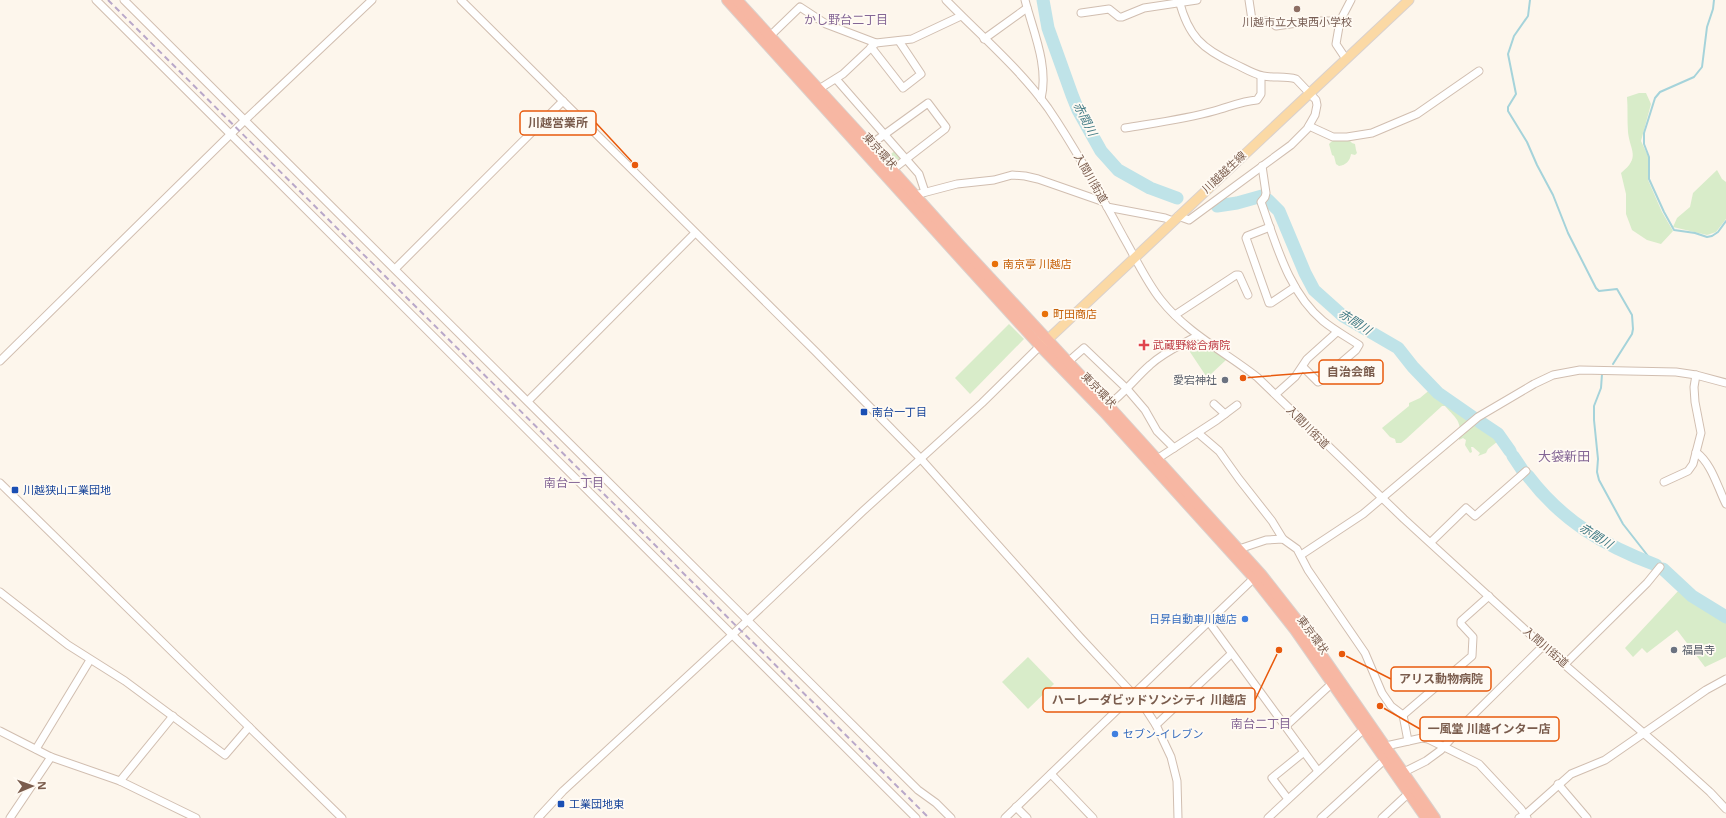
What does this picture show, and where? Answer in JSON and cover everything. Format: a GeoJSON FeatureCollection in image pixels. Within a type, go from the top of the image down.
{"type":"FeatureCollection","features":[{"type":"Feature","properties":{"kind":"highway","name":"東京環状"},"geometry":{"type":"LineString","coordinates":[[727,0],[1044,343],[1068,362],[1239,549],[1281,598],[1404,772],[1426,818]]}},
{"type":"Feature","properties":{"kind":"highway","name":"東京環状"},"geometry":{"type":"LineString","coordinates":[[737,0],[892,170],[920,194],[957,242],[1104,412],[1254,578],[1295,630],[1364,729],[1435,818]]}},
{"type":"Feature","properties":{"kind":"main road","name":"川越越生線"},"geometry":{"type":"LineString","coordinates":[[1044,343],[1309,93],[1410,0]]}},
{"type":"Feature","properties":{"kind":"street"},"geometry":{"type":"LineString","coordinates":[[96,0],[916,818]]}},
{"type":"Feature","properties":{"kind":"street"},"geometry":{"type":"LineString","coordinates":[[124,0],[918,790],[936,803],[951,818]]}},
{"type":"Feature","properties":{"kind":"street"},"geometry":{"type":"LineString","coordinates":[[0,361],[245,120],[372,0]]}},
{"type":"Feature","properties":{"kind":"street"},"geometry":{"type":"LineString","coordinates":[[461,0],[921,459],[1133,694],[1145,708],[1156,725],[1171,757],[1177,782],[1178,818]]}},
{"type":"Feature","properties":{"kind":"street","name":"入間川街道"},"geometry":{"type":"LineString","coordinates":[[946,0],[1041,99],[1074,150],[1161,300],[1175,315],[1197,336],[1235,360],[1258,377],[1383,499],[1544,646],[1710,792],[1726,810]]}},
{"type":"Feature","properties":{"kind":"street"},"geometry":{"type":"LineString","coordinates":[[1024,0],[1035,36],[1043,73],[1044,88],[1041,99]]}},
{"type":"Feature","properties":{"kind":"street"},"geometry":{"type":"LineString","coordinates":[[1081,13],[1109,9],[1119,17],[1122,17],[1144,8],[1179,1],[1197,0]]}},
{"type":"Feature","properties":{"kind":"street"},"geometry":{"type":"LineString","coordinates":[[1249,0],[1252,20],[1254,21],[1270,22],[1276,26],[1310,21],[1340,21]]}},
{"type":"Feature","properties":{"kind":"street"},"geometry":{"type":"LineString","coordinates":[[1346,59],[1336,44],[1340,21],[1351,0]]}},
{"type":"Feature","properties":{"kind":"street"},"geometry":{"type":"LineString","coordinates":[[836,79],[919,174],[920,194],[958,184],[994,180],[1012,175],[1025,176],[1038,179],[1106,204],[1165,218],[1189,220],[1299,138],[1309,126],[1317,108],[1316,100],[1299,82],[1293,78],[1273,78],[1261,76],[1221,58],[1206,49],[1193,34],[1179,1]]}},
{"type":"Feature","properties":{"kind":"street"},"geometry":{"type":"LineString","coordinates":[[770,36],[800,7],[826,24],[874,45],[902,88],[921,74],[899,40]]}},
{"type":"Feature","properties":{"kind":"street"},"geometry":{"type":"LineString","coordinates":[[984,39],[1027,8]]}},
{"type":"Feature","properties":{"kind":"street"},"geometry":{"type":"LineString","coordinates":[[819,89],[836,79],[874,45],[912,39],[961,16]]}},
{"type":"Feature","properties":{"kind":"street"},"geometry":{"type":"LineString","coordinates":[[1309,126],[1333,137],[1347,137],[1372,133],[1417,114],[1479,71]]}},
{"type":"Feature","properties":{"kind":"street"},"geometry":{"type":"LineString","coordinates":[[1125,128],[1214,111],[1238,103],[1256,100],[1261,94],[1261,76]]}},
{"type":"Feature","properties":{"kind":"street"},"geometry":{"type":"LineString","coordinates":[[395,269],[563,101]]}},
{"type":"Feature","properties":{"kind":"street"},"geometry":{"type":"LineString","coordinates":[[870,145],[928,103],[946,127],[945,129],[892,170]]}},
{"type":"Feature","properties":{"kind":"street"},"geometry":{"type":"LineString","coordinates":[[1262,166],[1266,193],[1261,202],[1288,273],[1295,287],[1317,316],[1337,332],[1359,345],[1318,382],[1303,367]]}},
{"type":"Feature","properties":{"kind":"street"},"geometry":{"type":"LineString","coordinates":[[1270,227],[1247,236],[1246,238],[1269,303],[1295,287]]}},
{"type":"Feature","properties":{"kind":"street"},"geometry":{"type":"LineString","coordinates":[[528,401],[695,233]]}},
{"type":"Feature","properties":{"kind":"street"},"geometry":{"type":"LineString","coordinates":[[1175,315],[1236,275],[1239,275],[1248,295]]}},
{"type":"Feature","properties":{"kind":"street"},"geometry":{"type":"LineString","coordinates":[[1276,394],[1296,377],[1307,359],[1337,332]]}},
{"type":"Feature","properties":{"kind":"street"},"geometry":{"type":"LineString","coordinates":[[1108,406],[1119,398],[1156,360],[1168,351],[1197,336]]}},
{"type":"Feature","properties":{"kind":"street"},"geometry":{"type":"LineString","coordinates":[[538,818],[563,790],[732,635],[863,510],[982,403],[1044,343]]}},
{"type":"Feature","properties":{"kind":"street"},"geometry":{"type":"LineString","coordinates":[[1068,362],[1084,348],[1127,389],[1145,410],[1157,431],[1174,448]]}},
{"type":"Feature","properties":{"kind":"street"},"geometry":{"type":"LineString","coordinates":[[1301,555],[1358,518],[1383,499],[1478,417],[1534,384],[1554,375],[1570,371],[1585,370],[1676,372],[1696,375],[1726,383]]}},
{"type":"Feature","properties":{"kind":"street"},"geometry":{"type":"LineString","coordinates":[[1664,482],[1688,471],[1693,464],[1701,434],[1695,402],[1694,387],[1696,375]]}},
{"type":"Feature","properties":{"kind":"street"},"geometry":{"type":"LineString","coordinates":[[1214,404],[1226,414]]}},
{"type":"Feature","properties":{"kind":"street"},"geometry":{"type":"LineString","coordinates":[[1157,459],[1198,433],[1237,405]]}},
{"type":"Feature","properties":{"kind":"street"},"geometry":{"type":"LineString","coordinates":[[1198,433],[1219,451],[1283,539],[1297,549],[1308,570],[1334,610],[1365,653],[1382,693],[1391,706],[1403,715],[1408,741]]}},
{"type":"Feature","properties":{"kind":"street"},"geometry":{"type":"LineString","coordinates":[[1696,452],[1704,460],[1714,475],[1726,504]]}},
{"type":"Feature","properties":{"kind":"street"},"geometry":{"type":"LineString","coordinates":[[1431,542],[1466,508],[1475,516],[1526,471]]}},
{"type":"Feature","properties":{"kind":"street"},"geometry":{"type":"LineString","coordinates":[[0,483],[342,818]]}},
{"type":"Feature","properties":{"kind":"street"},"geometry":{"type":"LineString","coordinates":[[1239,549],[1266,540],[1283,539]]}},
{"type":"Feature","properties":{"kind":"street"},"geometry":{"type":"LineString","coordinates":[[1565,664],[1647,583],[1660,567]]}},
{"type":"Feature","properties":{"kind":"street"},"geometry":{"type":"LineString","coordinates":[[1005,818],[1254,578]]}},
{"type":"Feature","properties":{"kind":"street"},"geometry":{"type":"LineString","coordinates":[[0,592],[90,660],[125,680],[224,755],[249,727]]}},
{"type":"Feature","properties":{"kind":"street"},"geometry":{"type":"LineString","coordinates":[[1403,715],[1472,656],[1473,637],[1461,624],[1461,621],[1489,596]]}},
{"type":"Feature","properties":{"kind":"street"},"geometry":{"type":"LineString","coordinates":[[1209,622],[1318,771]]}},
{"type":"Feature","properties":{"kind":"street"},"geometry":{"type":"LineString","coordinates":[[1404,772],[1426,761],[1444,747],[1467,721],[1544,646]]}},
{"type":"Feature","properties":{"kind":"street"},"geometry":{"type":"LineString","coordinates":[[1156,725],[1231,654]]}},
{"type":"Feature","properties":{"kind":"street"},"geometry":{"type":"LineString","coordinates":[[36,749],[90,660]]}},
{"type":"Feature","properties":{"kind":"street"},"geometry":{"type":"LineString","coordinates":[[1386,746],[1422,738],[1479,764],[1524,817],[1558,784],[1571,774],[1604,760],[1706,690],[1726,679]]}},
{"type":"Feature","properties":{"kind":"street"},"geometry":{"type":"LineString","coordinates":[[1286,726],[1328,687]]}},
{"type":"Feature","properties":{"kind":"street"},"geometry":{"type":"LineString","coordinates":[[120,781],[173,716]]}},
{"type":"Feature","properties":{"kind":"street"},"geometry":{"type":"LineString","coordinates":[[1268,818],[1364,729]]}},
{"type":"Feature","properties":{"kind":"street"},"geometry":{"type":"LineString","coordinates":[[0,731],[51,757],[120,781],[196,818]]}},
{"type":"Feature","properties":{"kind":"street"},"geometry":{"type":"LineString","coordinates":[[1288,799],[1272,778],[1304,752]]}},
{"type":"Feature","properties":{"kind":"street"},"geometry":{"type":"LineString","coordinates":[[10,818],[51,757]]}},
{"type":"Feature","properties":{"kind":"street"},"geometry":{"type":"LineString","coordinates":[[1321,818],[1380,764]]}},
{"type":"Feature","properties":{"kind":"street"},"geometry":{"type":"LineString","coordinates":[[1051,774],[1094,818]]}},
{"type":"Feature","properties":{"kind":"street"},"geometry":{"type":"LineString","coordinates":[[1558,784],[1587,818]]}},
{"type":"Feature","properties":{"kind":"street"},"geometry":{"type":"LineString","coordinates":[[1382,818],[1412,791]]}},
{"type":"Feature","properties":{"kind":"street"},"geometry":{"type":"LineString","coordinates":[[1016,807],[1027,818]]}},
{"type":"Feature","properties":{"kind":"green space"},"geometry":{"type":"Polygon","coordinates":[[[1639,93],[1646,93],[1651,104],[1641,141],[1648,156],[1648,180],[1662,212],[1673,231],[1661,244],[1647,240],[1632,230],[1626,214],[1626,194],[1621,173],[1631,163],[1633,158],[1628,132],[1627,97],[1639,93]]]}},
{"type":"Feature","properties":{"kind":"green space"},"geometry":{"type":"Polygon","coordinates":[[[1334,139],[1348,139],[1355,144],[1357,153],[1355,155],[1351,154],[1350,159],[1344,165],[1339,166],[1336,164],[1334,156],[1332,155],[1329,144],[1334,139]]]}},
{"type":"Feature","properties":{"kind":"green space"},"geometry":{"type":"Polygon","coordinates":[[[896,150],[903,159],[893,166],[887,157],[896,150]]]}},
{"type":"Feature","properties":{"kind":"green space"},"geometry":{"type":"Polygon","coordinates":[[[1717,170],[1722,179],[1726,182],[1726,219],[1716,232],[1707,235],[1673,227],[1677,218],[1690,207],[1693,193],[1717,170]]]}},
{"type":"Feature","properties":{"kind":"green space"},"geometry":{"type":"Polygon","coordinates":[[[1009,324],[1024,339],[970,394],[955,378],[1009,324]]]}},
{"type":"Feature","properties":{"kind":"green space"},"geometry":{"type":"Polygon","coordinates":[[[1196,339],[1227,359],[1210,375],[1206,376],[1190,352],[1188,343],[1196,339]]]}},
{"type":"Feature","properties":{"kind":"green space"},"geometry":{"type":"Polygon","coordinates":[[[1432,388],[1436,389],[1445,400],[1465,411],[1467,415],[1492,425],[1500,431],[1503,435],[1502,438],[1488,449],[1486,453],[1478,456],[1480,453],[1471,447],[1472,452],[1470,453],[1465,445],[1466,440],[1463,438],[1459,440],[1460,428],[1458,421],[1445,406],[1442,406],[1406,439],[1401,443],[1396,443],[1395,439],[1390,437],[1382,428],[1409,406],[1409,403],[1420,398],[1432,388]]]}},
{"type":"Feature","properties":{"kind":"green space"},"geometry":{"type":"Polygon","coordinates":[[[1680,589],[1697,604],[1726,620],[1726,657],[1705,667],[1677,630],[1647,653],[1642,648],[1633,657],[1625,648],[1680,589]]]}},
{"type":"Feature","properties":{"kind":"green space"},"geometry":{"type":"Polygon","coordinates":[[[1028,657],[1054,684],[1028,709],[1002,682],[1028,657]]]}},
{"type":"Feature","properties":{"kind":"waterway","name":"赤間川"},"geometry":{"type":"LineString","coordinates":[[1043,0],[1048,28],[1072,95],[1078,110],[1101,151],[1118,170],[1150,188],[1177,198]]}},
{"type":"Feature","properties":{"kind":"waterway"},"geometry":{"type":"LineString","coordinates":[[1530,0],[1528,16],[1514,36],[1508,54],[1516,94],[1508,107],[1508,111],[1527,142],[1553,195],[1568,233],[1596,288],[1599,291],[1617,289],[1632,315],[1632,334],[1613,364]]}},
{"type":"Feature","properties":{"kind":"waterway"},"geometry":{"type":"LineString","coordinates":[[1714,0],[1713,9],[1707,27],[1702,67],[1694,77],[1660,92],[1655,98],[1644,133],[1644,144],[1649,157],[1649,179],[1674,230],[1695,233],[1707,237],[1718,232],[1726,221]]}},
{"type":"Feature","properties":{"kind":"waterway","name":"赤間川"},"geometry":{"type":"LineString","coordinates":[[1217,206],[1237,203],[1262,196]]}},
{"type":"Feature","properties":{"kind":"waterway","name":"赤間川"},"geometry":{"type":"LineString","coordinates":[[1268,200],[1279,211],[1305,273],[1314,290],[1343,316],[1398,348],[1413,367],[1438,393],[1474,418]]}},
{"type":"Feature","properties":{"kind":"waterway"},"geometry":{"type":"LineString","coordinates":[[1602,374],[1601,388],[1594,406],[1598,459],[1597,472],[1599,480],[1623,524],[1648,556]]}},
{"type":"Feature","properties":{"kind":"waterway","name":"赤間川"},"geometry":{"type":"LineString","coordinates":[[1480,422],[1498,434],[1510,451]]}},
{"type":"Feature","properties":{"kind":"waterway","name":"赤間川"},"geometry":{"type":"LineString","coordinates":[[1513,456],[1523,471]]}},
{"type":"Feature","properties":{"kind":"waterway","name":"赤間川"},"geometry":{"type":"LineString","coordinates":[[1528,476],[1541,492],[1570,519],[1602,540],[1637,558],[1656,565]]}},
{"type":"Feature","properties":{"kind":"waterway","name":"赤間川"},"geometry":{"type":"LineString","coordinates":[[1663,569],[1692,596],[1726,617]]}},
{"type":"Feature","properties":{"kind":"railway"},"geometry":{"type":"LineString","coordinates":[[108,0],[929,818]]}},
{"type":"Feature","properties":{"kind":"place","name":"川越市立大東西小学校"},"geometry":{"type":"Point","coordinates":[1297,9]}},
{"type":"Feature","properties":{"kind":"place","name":"川越営業所"},"geometry":{"type":"Point","coordinates":[635,165]}},
{"type":"Feature","properties":{"kind":"place","name":"南京亭 川越店"},"geometry":{"type":"Point","coordinates":[995,264]}},
{"type":"Feature","properties":{"kind":"place","name":"町田商店"},"geometry":{"type":"Point","coordinates":[1045,314]}},
{"type":"Feature","properties":{"kind":"place","name":"武蔵野総合病院"},"geometry":{"type":"Point","coordinates":[1144,345]}},
{"type":"Feature","properties":{"kind":"place","name":"自治会館"},"geometry":{"type":"Point","coordinates":[1243,378]}},
{"type":"Feature","properties":{"kind":"place","name":"愛宕神社"},"geometry":{"type":"Point","coordinates":[1225,380]}},
{"type":"Feature","properties":{"kind":"place","name":"南台一丁目"},"geometry":{"type":"Point","coordinates":[864,412]}},
{"type":"Feature","properties":{"kind":"place","name":"川越狭山工業団地"},"geometry":{"type":"Point","coordinates":[15,490]}},
{"type":"Feature","properties":{"kind":"place","name":"日昇自動車川越店"},"geometry":{"type":"Point","coordinates":[1245,619]}},
{"type":"Feature","properties":{"kind":"place","name":"ハーレーダビッドソンシティ 川越店"},"geometry":{"type":"Point","coordinates":[1279,650]}},
{"type":"Feature","properties":{"kind":"place","name":"福昌寺"},"geometry":{"type":"Point","coordinates":[1674,650]}},
{"type":"Feature","properties":{"kind":"place","name":"アリス動物病院"},"geometry":{"type":"Point","coordinates":[1342,654]}},
{"type":"Feature","properties":{"kind":"place","name":"一風堂 川越インター店"},"geometry":{"type":"Point","coordinates":[1380,706]}},
{"type":"Feature","properties":{"kind":"place","name":"セブン-イレブン"},"geometry":{"type":"Point","coordinates":[1115,734]}},
{"type":"Feature","properties":{"kind":"place","name":"工業団地東"},"geometry":{"type":"Point","coordinates":[561,804]}},
{"type":"Feature","properties":{"kind":"district","name":"かし野台二丁目"},"geometry":{"type":"Point","coordinates":[846,20]}},
{"type":"Feature","properties":{"kind":"district","name":"大袋新田"},"geometry":{"type":"Point","coordinates":[1564,456]}},
{"type":"Feature","properties":{"kind":"district","name":"南台一丁目"},"geometry":{"type":"Point","coordinates":[574,483]}},
{"type":"Feature","properties":{"kind":"district","name":"南台二丁目"},"geometry":{"type":"Point","coordinates":[1261,724]}}]}
